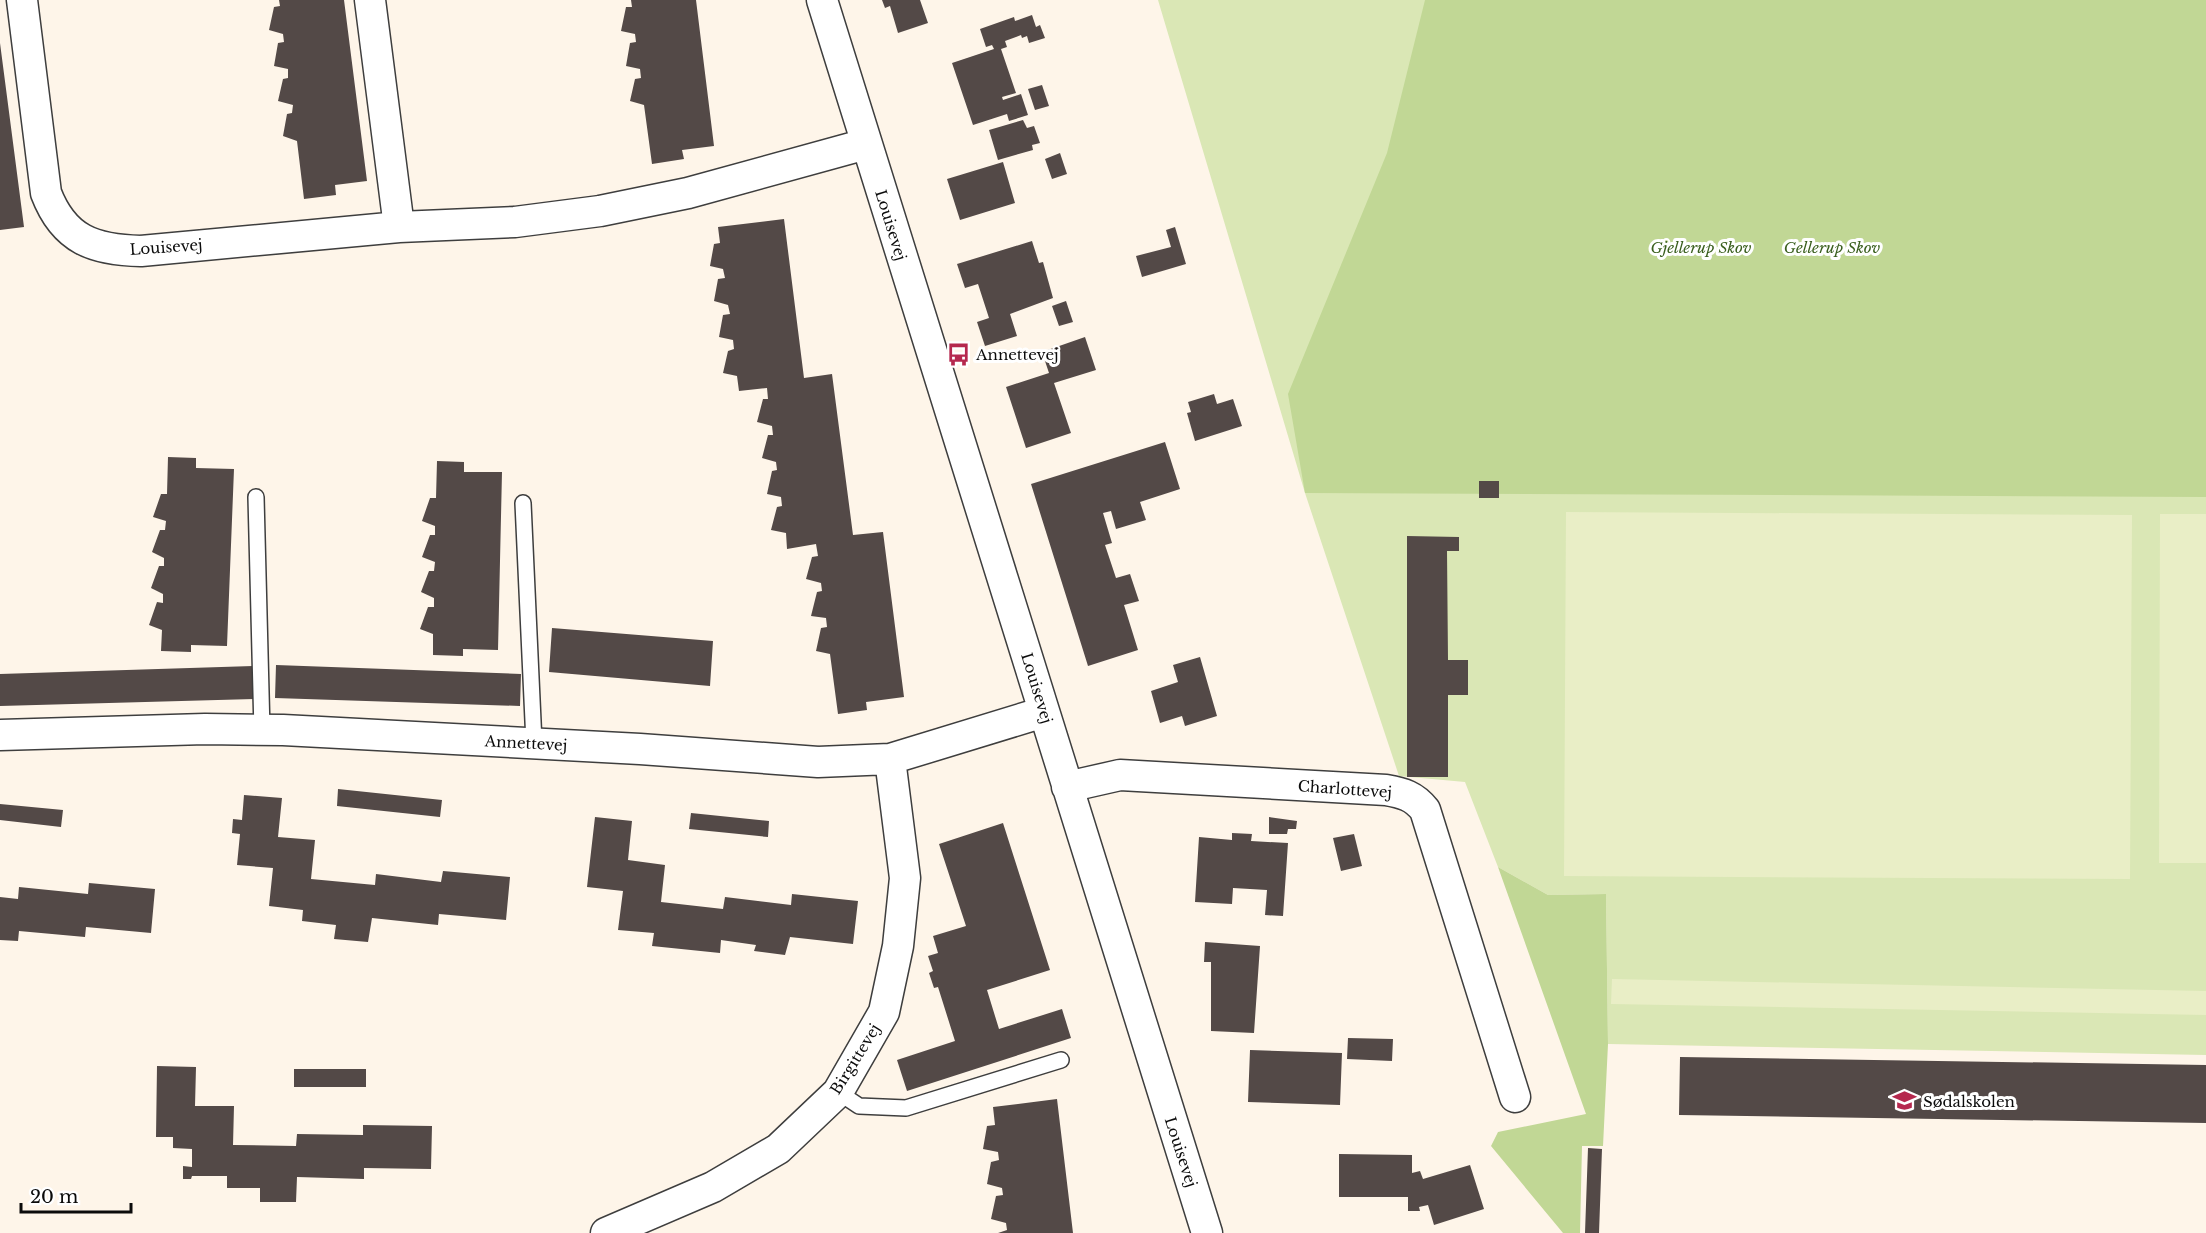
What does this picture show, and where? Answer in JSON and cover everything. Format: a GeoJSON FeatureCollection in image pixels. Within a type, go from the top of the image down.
{"type":"FeatureCollection","features":[{"type":"Feature","properties":{"kind":"street","name":"Louisevej"},"geometry":{"type":"LineString","coordinates":[[22,0],[46,193],[53,210],[62,223],[80,238],[104,249],[141,251],[399,227],[515,222],[600,211],[688,193],[866,144]]}},
{"type":"Feature","properties":{"kind":"street"},"geometry":{"type":"LineString","coordinates":[[370,0],[399,227]]}},
{"type":"Feature","properties":{"kind":"street","name":"Louisevej"},"geometry":{"type":"LineString","coordinates":[[822,0],[1207,1233]]}},
{"type":"Feature","properties":{"kind":"street","name":"Annettevej"},"geometry":{"type":"LineString","coordinates":[[0,735],[205,729],[283,730],[534,743],[818,762],[890,759],[1044,712]]}},
{"type":"Feature","properties":{"kind":"street","name":"Birgittevej"},"geometry":{"type":"LineString","coordinates":[[606,1233],[713,1187],[778,1149],[838,1092],[884,1012],[898,946],[904,878],[890,759]]}},
{"type":"Feature","properties":{"kind":"street","name":"Charlottevej"},"geometry":{"type":"LineString","coordinates":[[1067,787],[1120,775],[1386,790],[1401,792],[1416,800],[1427,817],[1515,1097]]}},
{"type":"Feature","properties":{"kind":"lane"},"geometry":{"type":"LineString","coordinates":[[256,497],[262,731]]}},
{"type":"Feature","properties":{"kind":"lane"},"geometry":{"type":"LineString","coordinates":[[523,503],[534,743]]}},
{"type":"Feature","properties":{"kind":"lane"},"geometry":{"type":"LineString","coordinates":[[838,1092],[859,1106],[906,1108],[1061,1060]]}},
{"type":"Feature","properties":{"kind":"green space","name":"Gellerup Skov"},"geometry":{"type":"Polygon","coordinates":[[[1158,0],[2206,0],[2206,1055],[1608,1044],[1606,894],[1548,895],[1498,867],[1465,782],[1399,776],[1305,493],[1158,0]]]}},
{"type":"Feature","properties":{"kind":"green space","name":"Gjellerup Skov"},"geometry":{"type":"Polygon","coordinates":[[[1425,0],[2206,0],[2206,497],[1305,493],[1288,394],[1387,153],[1425,0]]]}},
{"type":"Feature","properties":{"kind":"green space"},"geometry":{"type":"Polygon","coordinates":[[[1566,512],[2132,515],[2130,879],[1564,876],[1566,512]]]}},
{"type":"Feature","properties":{"kind":"green space"},"geometry":{"type":"Polygon","coordinates":[[[2160,514],[2206,514],[2206,863],[2159,863],[2160,514]]]}},
{"type":"Feature","properties":{"kind":"green space"},"geometry":{"type":"Polygon","coordinates":[[[1498,867],[1548,895],[1606,894],[1608,1044],[1603,1146],[1582,1146],[1580,1233],[1563,1233],[1491,1146],[1498,1132],[1586,1114],[1498,867]]]}},
{"type":"Feature","properties":{"kind":"green space"},"geometry":{"type":"Polygon","coordinates":[[[1612,979],[2206,991],[2206,1015],[1611,1004],[1612,979]]]}},
{"type":"Feature","properties":{"kind":"building"},"geometry":{"type":"Polygon","coordinates":[[[279,0],[344,0],[367,181],[335,185],[336,195],[304,199],[297,141],[283,136],[287,114],[292,113],[293,105],[278,101],[283,79],[288,78],[288,69],[274,66],[278,43],[284,42],[283,34],[269,30],[274,7],[280,6],[279,0]]]}},
{"type":"Feature","properties":{"kind":"building"},"geometry":{"type":"Polygon","coordinates":[[[631,0],[696,0],[714,146],[682,150],[684,159],[652,164],[644,105],[630,101],[635,79],[641,78],[640,69],[626,66],[630,43],[636,42],[635,34],[621,31],[626,7],[632,7],[631,0]]]}},
{"type":"Feature","properties":{"kind":"building"},"geometry":{"type":"Polygon","coordinates":[[[882,0],[920,0],[928,23],[898,33],[890,6],[885,8],[882,0]]]}},
{"type":"Feature","properties":{"kind":"building"},"geometry":{"type":"Polygon","coordinates":[[[1032,15],[1036,27],[1040,25],[1045,38],[1029,43],[1027,36],[1022,38],[1021,35],[1005,41],[1007,47],[1001,49],[1016,93],[1002,97],[1003,100],[1021,94],[1028,115],[1009,121],[1007,114],[973,125],[952,63],[994,49],[992,45],[986,47],[980,29],[1014,17],[1015,21],[1032,15]]]}},
{"type":"Feature","properties":{"kind":"building"},"geometry":{"type":"Polygon","coordinates":[[[0,43],[24,227],[0,230],[0,43]]]}},
{"type":"Feature","properties":{"kind":"building"},"geometry":{"type":"Polygon","coordinates":[[[1042,85],[1049,106],[1035,110],[1028,89],[1042,85]]]}},
{"type":"Feature","properties":{"kind":"building"},"geometry":{"type":"Polygon","coordinates":[[[1023,120],[1027,128],[1034,126],[1040,143],[1032,145],[1033,150],[998,160],[989,130],[1023,120]]]}},
{"type":"Feature","properties":{"kind":"building"},"geometry":{"type":"Polygon","coordinates":[[[1060,153],[1067,174],[1052,179],[1045,159],[1060,153]]]}},
{"type":"Feature","properties":{"kind":"building"},"geometry":{"type":"Polygon","coordinates":[[[1003,162],[1015,203],[960,220],[947,179],[1003,162]]]}},
{"type":"Feature","properties":{"kind":"building"},"geometry":{"type":"Polygon","coordinates":[[[784,219],[804,378],[832,374],[853,535],[883,532],[904,697],[866,702],[867,710],[838,714],[830,654],[816,651],[821,628],[827,627],[826,618],[811,616],[817,592],[822,591],[821,583],[806,579],[812,557],[818,556],[816,544],[787,549],[786,533],[771,530],[777,507],[782,506],[781,497],[767,494],[772,471],[777,470],[776,462],[762,458],[768,435],[773,435],[772,426],[757,422],[763,399],[768,399],[767,388],[739,391],[737,376],[723,373],[728,351],[734,349],[733,340],[719,337],[723,315],[730,314],[728,305],[714,301],[718,279],[725,278],[723,269],[710,266],[714,244],[720,243],[718,227],[784,219]]]}},
{"type":"Feature","properties":{"kind":"building"},"geometry":{"type":"Polygon","coordinates":[[[1175,227],[1186,264],[1142,277],[1136,256],[1171,247],[1166,230],[1175,227]]]}},
{"type":"Feature","properties":{"kind":"building"},"geometry":{"type":"Polygon","coordinates":[[[1032,241],[1039,263],[1043,262],[1053,298],[1010,314],[1017,336],[985,346],[977,322],[989,318],[978,284],[965,288],[957,264],[1032,241]]]}},
{"type":"Feature","properties":{"kind":"building"},"geometry":{"type":"Polygon","coordinates":[[[1066,301],[1073,322],[1059,326],[1052,306],[1066,301]]]}},
{"type":"Feature","properties":{"kind":"building"},"geometry":{"type":"Polygon","coordinates":[[[1085,337],[1096,370],[1054,383],[1071,433],[1026,448],[1006,387],[1049,373],[1042,352],[1085,337]]]}},
{"type":"Feature","properties":{"kind":"building"},"geometry":{"type":"Polygon","coordinates":[[[1214,394],[1217,404],[1233,399],[1242,426],[1195,441],[1187,413],[1191,412],[1188,402],[1214,394]]]}},
{"type":"Feature","properties":{"kind":"building"},"geometry":{"type":"Polygon","coordinates":[[[1165,442],[1180,489],[1140,502],[1146,520],[1116,529],[1111,511],[1103,513],[1112,543],[1105,545],[1116,578],[1130,574],[1139,601],[1124,605],[1138,650],[1088,666],[1031,484],[1165,442]]]}},
{"type":"Feature","properties":{"kind":"building"},"geometry":{"type":"Polygon","coordinates":[[[168,457],[196,458],[196,468],[234,469],[227,646],[191,645],[191,652],[161,651],[162,630],[149,625],[157,602],[163,603],[163,594],[151,588],[159,566],[164,566],[164,558],[152,552],[160,530],[165,530],[166,521],[153,517],[161,494],[167,494],[168,457]]]}},
{"type":"Feature","properties":{"kind":"building"},"geometry":{"type":"Polygon","coordinates":[[[437,461],[464,462],[464,472],[502,472],[498,650],[463,649],[463,656],[433,655],[433,634],[420,629],[428,607],[434,607],[434,598],[421,592],[429,571],[434,571],[435,562],[422,557],[430,535],[435,535],[435,526],[422,521],[430,498],[436,498],[437,461]]]}},
{"type":"Feature","properties":{"kind":"building"},"geometry":{"type":"Polygon","coordinates":[[[1479,481],[1499,481],[1499,498],[1479,498],[1479,481]]]}},
{"type":"Feature","properties":{"kind":"building"},"geometry":{"type":"Polygon","coordinates":[[[1407,536],[1459,537],[1459,551],[1447,551],[1448,660],[1468,660],[1468,695],[1448,695],[1448,777],[1407,777],[1407,536]]]}},
{"type":"Feature","properties":{"kind":"building"},"geometry":{"type":"Polygon","coordinates":[[[552,628],[713,641],[710,686],[549,672],[552,628]]]}},
{"type":"Feature","properties":{"kind":"building"},"geometry":{"type":"Polygon","coordinates":[[[1200,657],[1217,716],[1185,726],[1182,716],[1160,723],[1151,691],[1178,682],[1173,665],[1200,657]]]}},
{"type":"Feature","properties":{"kind":"building"},"geometry":{"type":"Polygon","coordinates":[[[276,665],[521,674],[520,706],[275,698],[276,665]]]}},
{"type":"Feature","properties":{"kind":"building"},"geometry":{"type":"Polygon","coordinates":[[[253,666],[254,699],[0,706],[0,674],[253,666]]]}},
{"type":"Feature","properties":{"kind":"building"},"geometry":{"type":"Polygon","coordinates":[[[338,789],[442,800],[440,817],[337,806],[338,789]]]}},
{"type":"Feature","properties":{"kind":"building"},"geometry":{"type":"Polygon","coordinates":[[[244,795],[282,798],[278,837],[315,840],[311,879],[375,885],[376,874],[441,882],[443,871],[510,877],[506,920],[439,914],[438,925],[372,918],[368,942],[334,939],[336,925],[302,921],[303,910],[269,906],[273,868],[237,865],[240,834],[232,833],[233,819],[242,820],[244,795]]]}},
{"type":"Feature","properties":{"kind":"building"},"geometry":{"type":"Polygon","coordinates":[[[0,804],[63,810],[61,827],[0,820],[0,804]]]}},
{"type":"Feature","properties":{"kind":"building"},"geometry":{"type":"Polygon","coordinates":[[[691,813],[769,821],[768,837],[689,829],[691,813]]]}},
{"type":"Feature","properties":{"kind":"building"},"geometry":{"type":"Polygon","coordinates":[[[595,817],[632,821],[628,860],[665,865],[661,902],[723,909],[725,897],[791,905],[792,894],[858,901],[853,944],[790,937],[785,955],[754,951],[756,945],[721,940],[720,953],[652,946],[654,933],[618,930],[623,891],[587,887],[595,817]]]}},
{"type":"Feature","properties":{"kind":"building"},"geometry":{"type":"Polygon","coordinates":[[[1269,817],[1297,821],[1296,829],[1288,829],[1287,834],[1269,834],[1269,817]]]}},
{"type":"Feature","properties":{"kind":"building"},"geometry":{"type":"Polygon","coordinates":[[[1003,823],[1050,970],[987,990],[999,1029],[1062,1009],[1071,1038],[907,1091],[897,1060],[955,1041],[938,987],[934,988],[929,973],[933,971],[928,956],[938,953],[933,936],[966,926],[939,844],[1003,823]]]}},
{"type":"Feature","properties":{"kind":"building"},"geometry":{"type":"Polygon","coordinates":[[[1232,833],[1252,834],[1251,841],[1288,843],[1283,916],[1265,915],[1267,890],[1233,888],[1232,904],[1195,902],[1199,837],[1232,840],[1232,833]]]}},
{"type":"Feature","properties":{"kind":"building"},"geometry":{"type":"Polygon","coordinates":[[[1354,834],[1362,866],[1341,871],[1333,838],[1354,834]]]}},
{"type":"Feature","properties":{"kind":"building"},"geometry":{"type":"Polygon","coordinates":[[[89,883],[155,889],[151,933],[86,927],[85,937],[19,931],[18,941],[0,940],[0,897],[18,899],[19,887],[88,894],[89,883]]]}},
{"type":"Feature","properties":{"kind":"building"},"geometry":{"type":"Polygon","coordinates":[[[1205,942],[1260,946],[1254,1033],[1211,1031],[1211,962],[1204,962],[1205,942]]]}},
{"type":"Feature","properties":{"kind":"building"},"geometry":{"type":"Polygon","coordinates":[[[1348,1038],[1393,1039],[1392,1061],[1347,1059],[1348,1038]]]}},
{"type":"Feature","properties":{"kind":"building"},"geometry":{"type":"Polygon","coordinates":[[[1250,1050],[1342,1053],[1340,1105],[1248,1102],[1250,1050]]]}},
{"type":"Feature","properties":{"kind":"building"},"geometry":{"type":"Polygon","coordinates":[[[1680,1057],[2206,1065],[2206,1123],[1679,1115],[1680,1057]]]}},
{"type":"Feature","properties":{"kind":"building"},"geometry":{"type":"Polygon","coordinates":[[[157,1066],[196,1067],[195,1106],[234,1106],[233,1145],[296,1146],[297,1134],[363,1135],[363,1125],[432,1126],[431,1169],[364,1168],[364,1179],[297,1177],[296,1202],[260,1202],[260,1188],[227,1188],[227,1176],[192,1176],[191,1179],[183,1179],[183,1166],[192,1167],[192,1149],[173,1148],[173,1137],[156,1137],[157,1066]]]}},
{"type":"Feature","properties":{"kind":"building"},"geometry":{"type":"Polygon","coordinates":[[[294,1069],[366,1069],[366,1087],[294,1087],[294,1069]]]}},
{"type":"Feature","properties":{"kind":"building"},"geometry":{"type":"Polygon","coordinates":[[[1057,1099],[1073,1233],[998,1233],[1007,1230],[1006,1223],[991,1219],[996,1196],[1003,1195],[1002,1188],[987,1184],[991,1162],[999,1160],[998,1152],[983,1149],[987,1126],[995,1125],[993,1107],[1057,1099]]]}},
{"type":"Feature","properties":{"kind":"building"},"geometry":{"type":"Polygon","coordinates":[[[1588,1148],[1602,1149],[1599,1233],[1585,1233],[1588,1148]]]}},
{"type":"Feature","properties":{"kind":"building"},"geometry":{"type":"Polygon","coordinates":[[[1339,1154],[1412,1155],[1412,1173],[1420,1171],[1423,1179],[1470,1165],[1484,1209],[1434,1225],[1428,1205],[1419,1207],[1420,1211],[1408,1211],[1408,1197],[1339,1197],[1339,1154]]]}},
{"type":"Feature","properties":{"kind":"place","name":"Annettevej"},"geometry":{"type":"Point","coordinates":[958,354]}},
{"type":"Feature","properties":{"kind":"place","name":"Sødalskolen"},"geometry":{"type":"Point","coordinates":[1905,1101]}}]}
